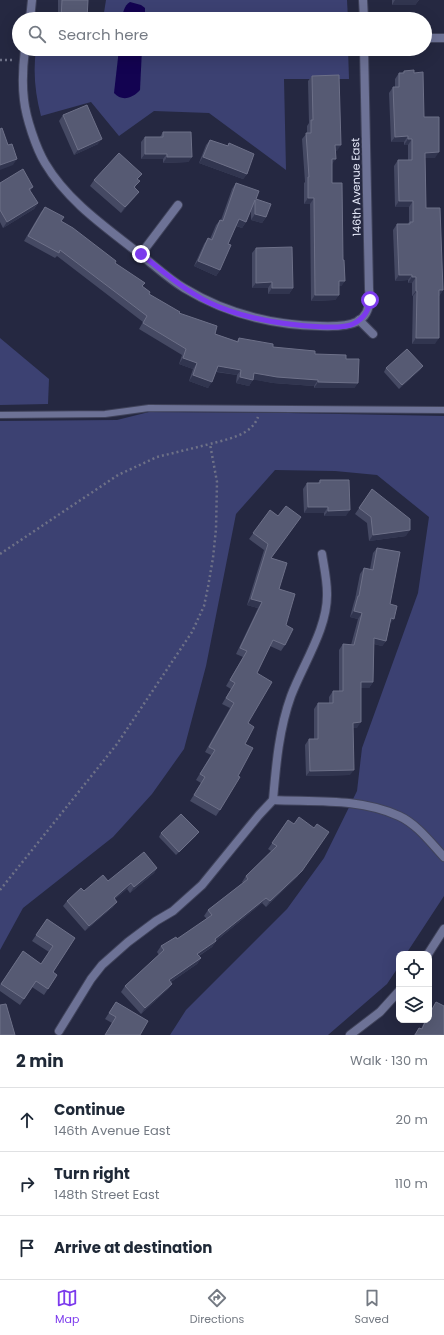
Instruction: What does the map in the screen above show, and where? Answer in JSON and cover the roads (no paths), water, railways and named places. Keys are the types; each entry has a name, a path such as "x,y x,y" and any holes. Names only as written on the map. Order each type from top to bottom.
{"street":[{"path":"31,12 32,0"},
{"path":"363,0 364,12"},
{"path":"432,38 444,38"},
{"path":"25,56 24,101 32,131 45,163 56,179 94,218 183,287 208,302 234,312 263,320 299,326 346,326 359,320 373,334"},
{"name":"146th Avenue East","path":"359,320 369,308 370,300 364,56"},
{"path":"141,254 178,205"},
{"path":"59,1031 91,979 102,965 128,942 156,921 173,911 202,885 273,800 276,765 285,714 291,696 321,626 325,609 327,594 322,554"},
{"path":"273,800 337,802 363,805 400,816 420,832 444,858"},
{"path":"430,951 444,929"},
{"path":"350,1035 380,1012 396,994"}],"lane":[{"path":"0,415 105,414 149,408 444,410"}]}
